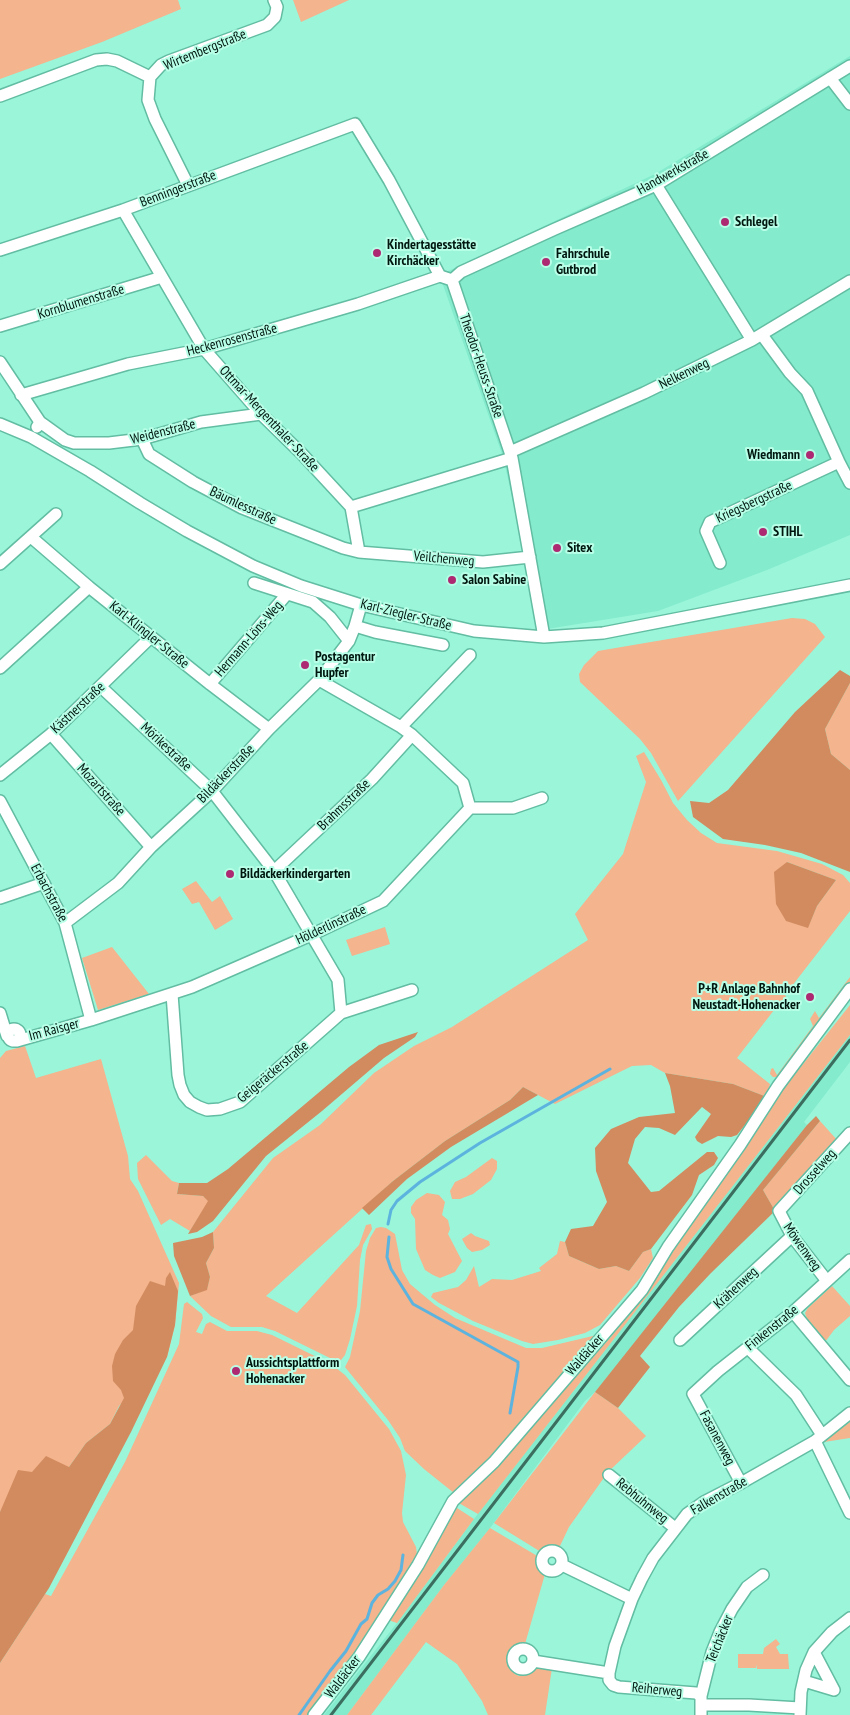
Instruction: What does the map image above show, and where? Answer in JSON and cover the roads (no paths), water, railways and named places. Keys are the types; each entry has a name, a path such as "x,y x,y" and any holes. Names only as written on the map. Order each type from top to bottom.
{"street":[{"name":"Wirtembergstraße","path":"188,185 155,119 148,100 150,78 161,65 169,61 268,25 275,17 276,4"},
{"path":"0,96 96,60 107,59 117,62 150,78"},
{"name":"Handwerkstraße","path":"452,280 461,272 656,185 850,66"},
{"path":"830,78 850,104"},
{"name":"Benningerstraße","path":"0,250 123,210 355,124 389,180 440,276"},
{"path":"656,185 757,338 807,391 850,483"},
{"name":"Ottmar-Mergenthaler-Straße","path":"123,210 204,349 261,414 302,454 351,507"},
{"path":"440,276 452,280"},
{"name":"Heckenrosenstraße","path":"21,395 128,364 204,349 358,304 440,276"},
{"name":"Kornblumenstraße","path":"0,326 162,277"},
{"name":"Theodor-Heuss-Straße","path":"452,280 511,455 544,637"},
{"name":"Nelkenweg","path":"351,507 511,455 757,338 850,281"},
{"name":"Weidenstraße","path":"0,362 40,422 65,440 74,443 109,443 142,439 201,422 261,414"},
{"path":"31,437 40,422"},
{"name":"Karl-Ziegler-Straße","path":"0,424 31,437 90,471 156,513 232,556 302,586 361,605 474,632 544,637 603,633 850,585"},
{"name":"Bäumlesstraße","path":"142,439 149,454 193,482 242,508 343,548 358,552"},
{"name":"Kriegsbergstraße","path":"720,563 706,531 710,522 839,462"},
{"path":"351,507 358,552"},
{"path":"0,564 56,514"},
{"name":"Karl-Klingler-Straße","path":"31,537 89,587 269,729"},
{"name":"Veilchenweg","path":"358,552 483,562 530,557"},
{"path":"254,583 313,602 330,617 348,641"},
{"path":"0,668 89,587"},
{"name":"Hermann-Löns-Weg","path":"210,684 287,594"},
{"name":"Bildäckerstraße","path":"66,923 118,883 151,847 212,791 269,729 320,680 348,641 361,605"},
{"name":"Karl-Ziegler-Straße","path":"355,626 375,632 443,645"},
{"name":"Kästnerstraße","path":"0,775 51,734 151,637"},
{"path":"402,727 470,655"},
{"path":"320,680 402,727 463,783 470,808 513,808 542,798"},
{"name":"Mörikestraße","path":"100,687 212,791 274,871 312,935"},
{"name":"Mozartstraße","path":"51,734 151,847"},
{"name":"Brahmsstraße","path":"274,871 372,779 412,736"},
{"name":"Erbachstraße","path":"0,801 66,923 91,1020"},
{"name":"Hölderlinstraße","path":"91,1020 172,994 312,935 383,901 470,808"},
{"path":"0,898 44,883"},
{"path":"312,935 338,980 341,1013"},
{"name":"Waldäcker","path":"314,1715 359,1657 377,1630 418,1565 453,1500 494,1462 642,1290 668,1247 740,1145 778,1086 850,989"},
{"name":"Geigeräckerstraße","path":"172,994 180,1085 184,1095 190,1102 208,1110 220,1109 240,1102 341,1013 412,990"},
{"name":"Im Raisger","path":"0,1013 12,1038 91,1020"},
{"name":"Drosselweg","path":"779,1212 850,1133"},
{"name":"Möwenweg","path":"779,1212 792,1236 827,1281"},
{"name":"Krähenweg","path":"680,1340 792,1236"},
{"name":"Finkenstraße","path":"693,1394 793,1312 850,1260"},
{"path":"793,1312 849,1375"},
{"path":"748,1348 796,1395 818,1438 850,1513"},
{"name":"Fasanenweg","path":"693,1394 741,1483"},
{"name":"Falkenstraße","path":"609,1673 614,1646 632,1598 653,1558 674,1528 687,1514 704,1502 741,1483 818,1438 850,1413"},
{"name":"Rebhuhnweg","path":"609,1475 674,1528"},
{"path":"562,1565 632,1598"},
{"name":"Teichäcker","path":"701,1705 712,1652 720,1632 732,1609 747,1587 763,1575"},
{"path":"701,1705 800,1712 806,1670 814,1652 832,1632 850,1618"},
{"path":"804,1681 834,1690 814,1652"},
{"path":"533,1661 609,1673"},
{"name":"Reiherweg","path":"609,1673 609,1680 613,1685 696,1693 701,1705"}],"waterway":[{"path":"388,1224 391,1210 397,1201 420,1182 480,1143 610,1069"},
{"path":"389,1237 387,1257 391,1269 413,1304 518,1362 510,1413"},
{"path":"299,1715 346,1651 361,1624 367,1619 372,1603 378,1595 388,1589 395,1581 401,1570 403,1555"}],"railway":[{"path":"331,1715 850,1040"}],"place":[{"name":"Schlegel","path":"725,222"},
{"name":"Kindertagesstätte Kirchäcker","path":"377,253"},
{"name":"Fahrschule Gutbrod","path":"546,262"},
{"name":"Wiedmann","path":"810,455"},
{"name":"STIHL","path":"763,532"},
{"name":"Sitex","path":"557,548"},
{"name":"Salon Sabine","path":"452,580"},
{"name":"Postagentur Hupfer","path":"305,665"},
{"name":"Bildäckerkindergarten","path":"230,874"},
{"name":"P+R Anlage Bahnhof Neustadt-Hohenacker","path":"810,997"},
{"name":"Aussichtsplattform Hohenacker","path":"236,1371"}]}
